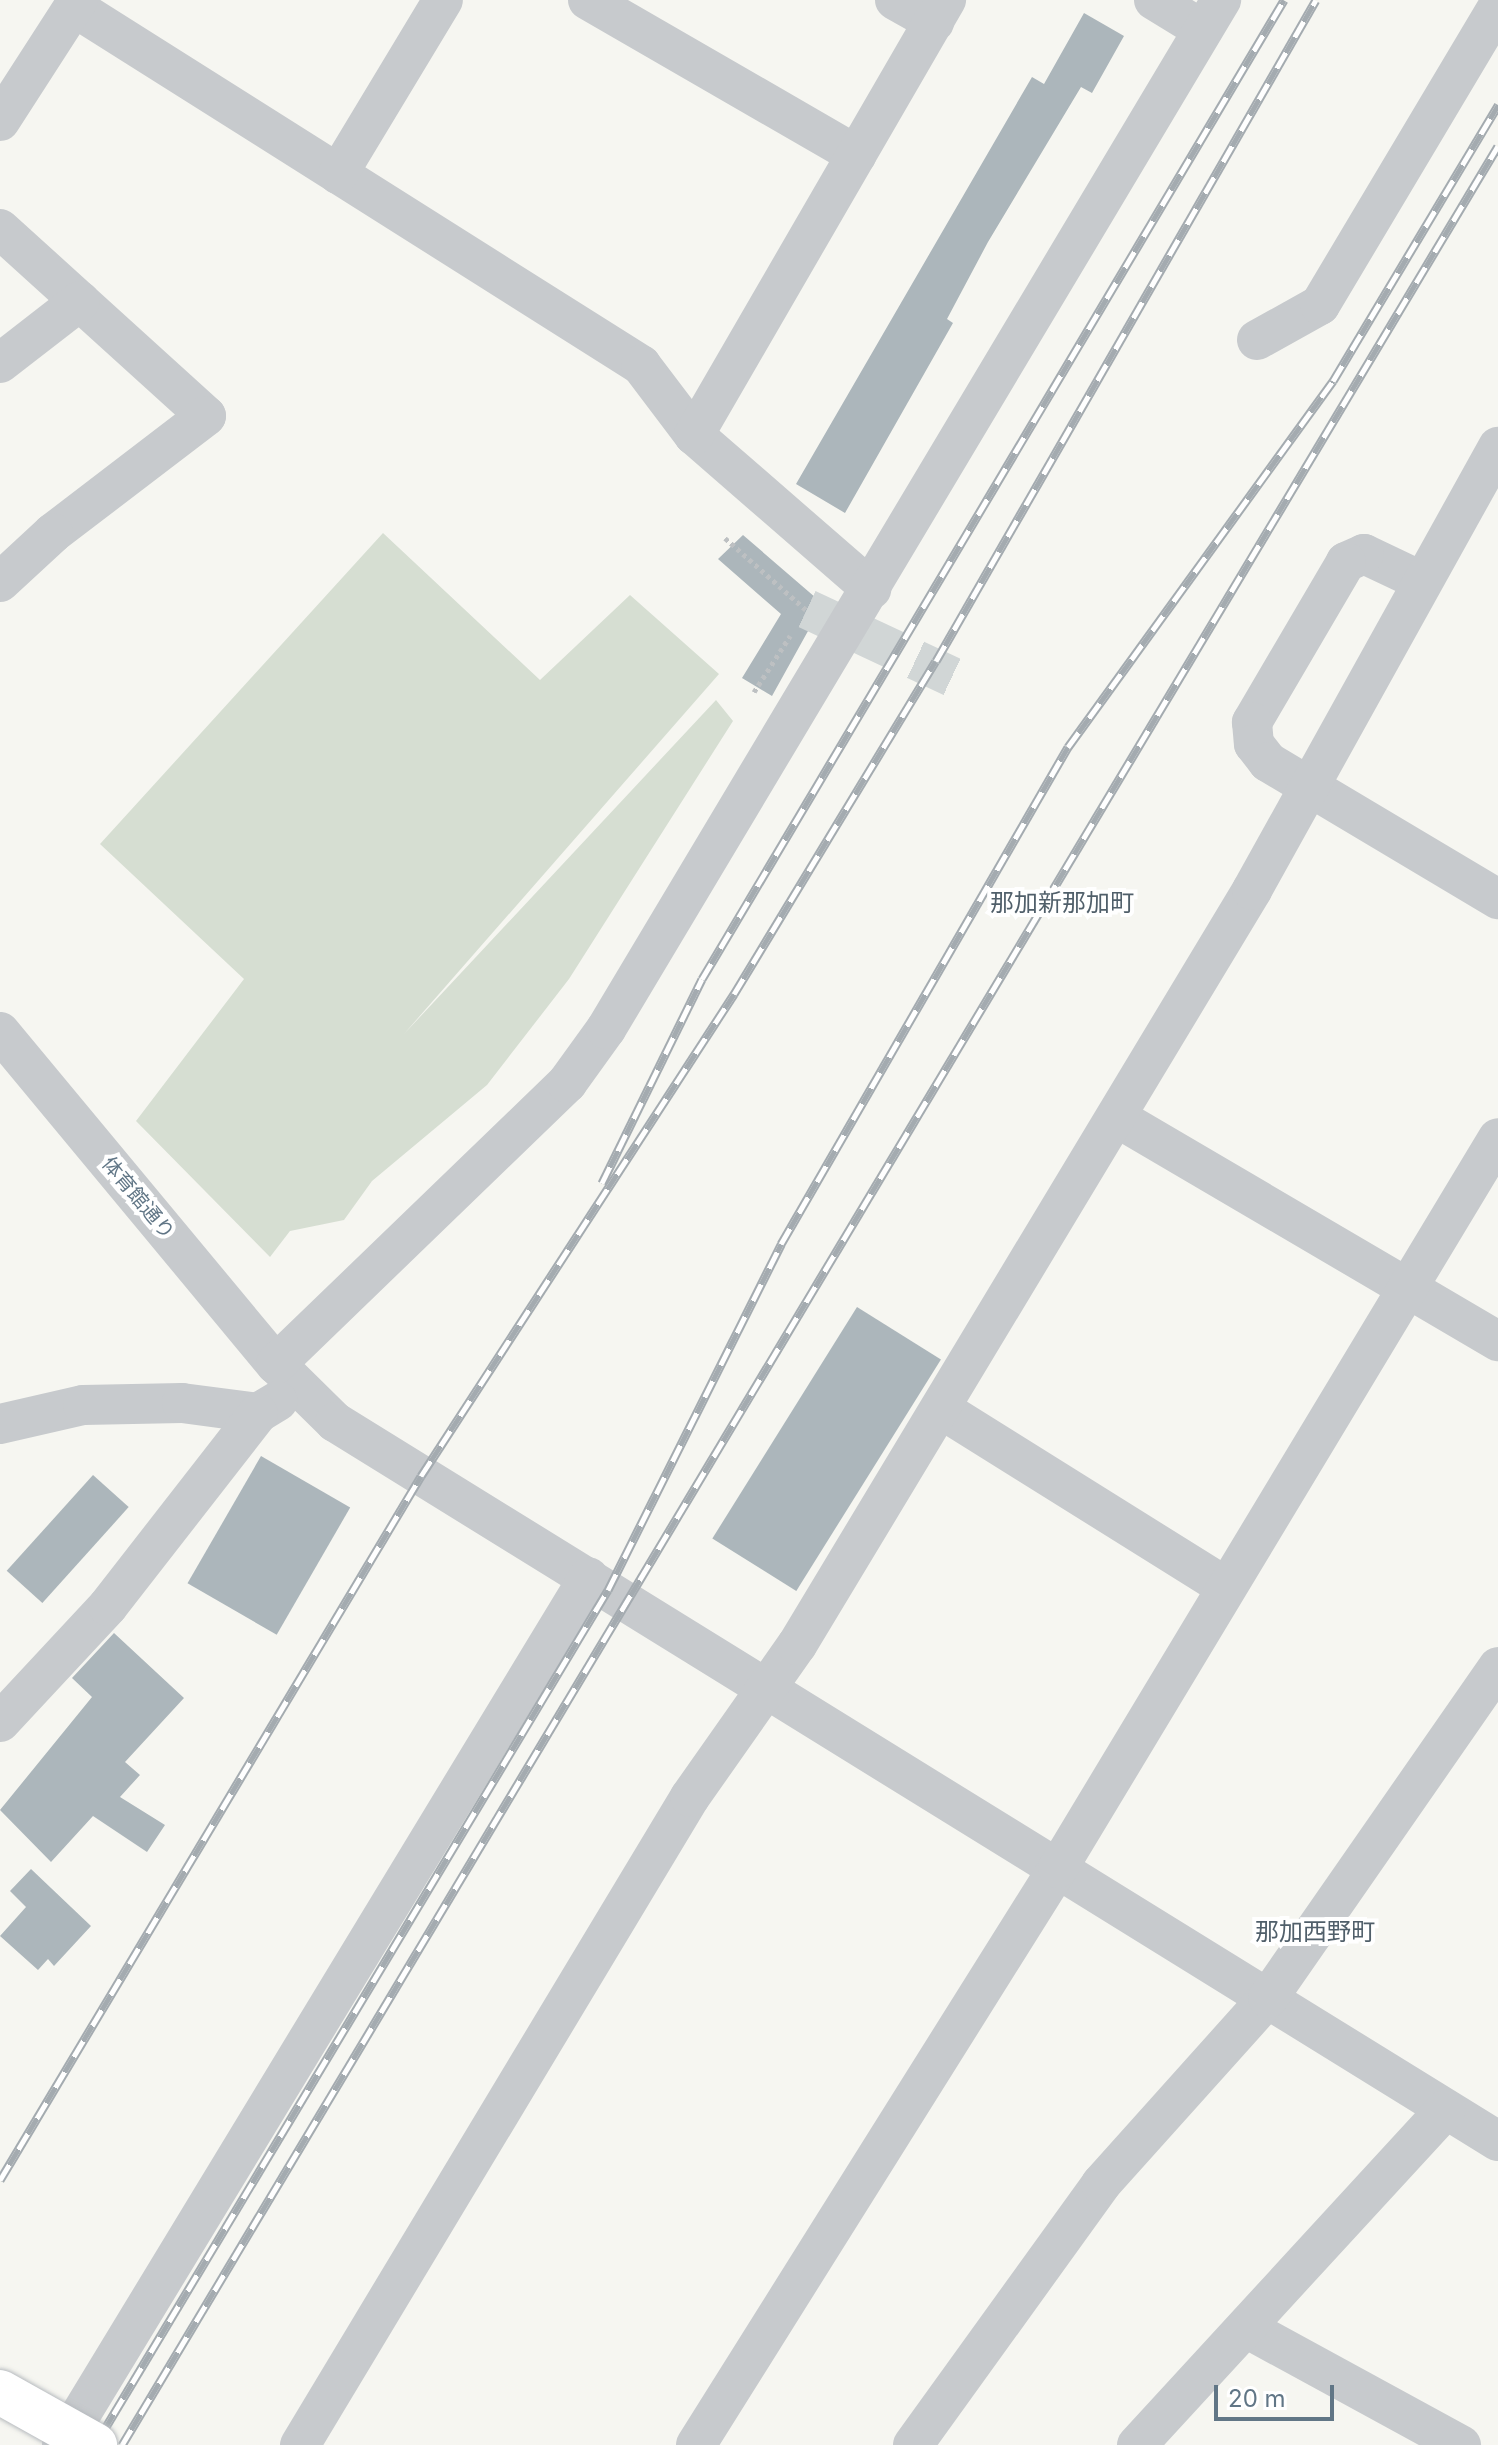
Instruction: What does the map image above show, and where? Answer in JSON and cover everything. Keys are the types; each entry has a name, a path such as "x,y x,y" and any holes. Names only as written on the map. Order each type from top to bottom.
{"main road":[{"path":"0,2392 95,2445"}],"street":[{"path":"338,174 443,0"},
{"path":"588,0 857,155"},
{"path":"694,435 940,11 895,0"},
{"path":"0,1722 108,1606 287,1377 567,1083 606,1029 1212,15 1154,0"},
{"path":"0,121 76,3 338,174 641,365 694,435 871,589"},
{"path":"1257,340 1320,305 1498,6"},
{"path":"0,229 206,416 53,533 0,582"},
{"path":"0,363 80,301"},
{"path":"300,2445 690,1797 764,1690 941,1409 1310,786 1419,580 1497,449"},
{"path":"1419,580 1364,554 1346,562 1252,722 1254,744 1268,762 1498,899"},
{"name":"体育館通り","path":"0,1032 287,1377 365,1442 589,1577 764,1690 1498,2141"},
{"path":"1116,1117 1498,1341"},
{"path":"696,2445 1058,1868 1498,1138"},
{"path":"0,1424 83,1405 182,1403 258,1413"},
{"path":"941,1409 1226,1587"},
{"path":"62,2445 589,1577"},
{"path":"913,2445 1101,2184 1268,1998 1498,1667"},
{"path":"1137,2445 1446,2109"},
{"path":"1246,2328 1409,2433 1461,2445"}],"path":[{"path":"725,538 807,609 800,620"},
{"path":"754,692 792,632"}],"shaded area":[{"path":"383,533 540,680 630,595 719,674 404,1034 716,700 733,721 569,979 487,1085 372,1181 344,1220 290,1231 270,1257 136,1121 244,979 100,844"}],"building":[{"path":"1084,13 1124,36 1092,93 1081,87 988,242 947,319 953,323 845,513 796,484 1032,77 1044,84"},
{"path":"743,535 823,604 772,696 742,678 781,614 718,559"},
{"path":"857,1307 941,1359 796,1591 712,1539"},
{"path":"261,1456 350,1508 277,1635 188,1583"},
{"path":"93,1475 129,1507 42,1603 7,1571"},
{"path":"114,1633 184,1698 125,1762 140,1775 120,1797 165,1825 147,1852 93,1816 51,1862 0,1810 92,1697 72,1678"},
{"path":"31,1869 91,1926 54,1966 48,1959 38,1970 0,1936 26,1907 10,1891"}],"tunnel":[{"path":"807,609 963,682"}],"railway":[{"path":"602,1183 702,979 1284,0"},
{"path":"0,2180 421,1476 734,994 936,661 1316,0"},
{"path":"95,2445 608,1590 781,1244 1068,747 1333,381 1498,105"},
{"path":"122,2445 1498,146"}],"district":[{"name":"那加新那加町","path":"1062,903"},
{"name":"那加西野町","path":"1315,1932"}]}
